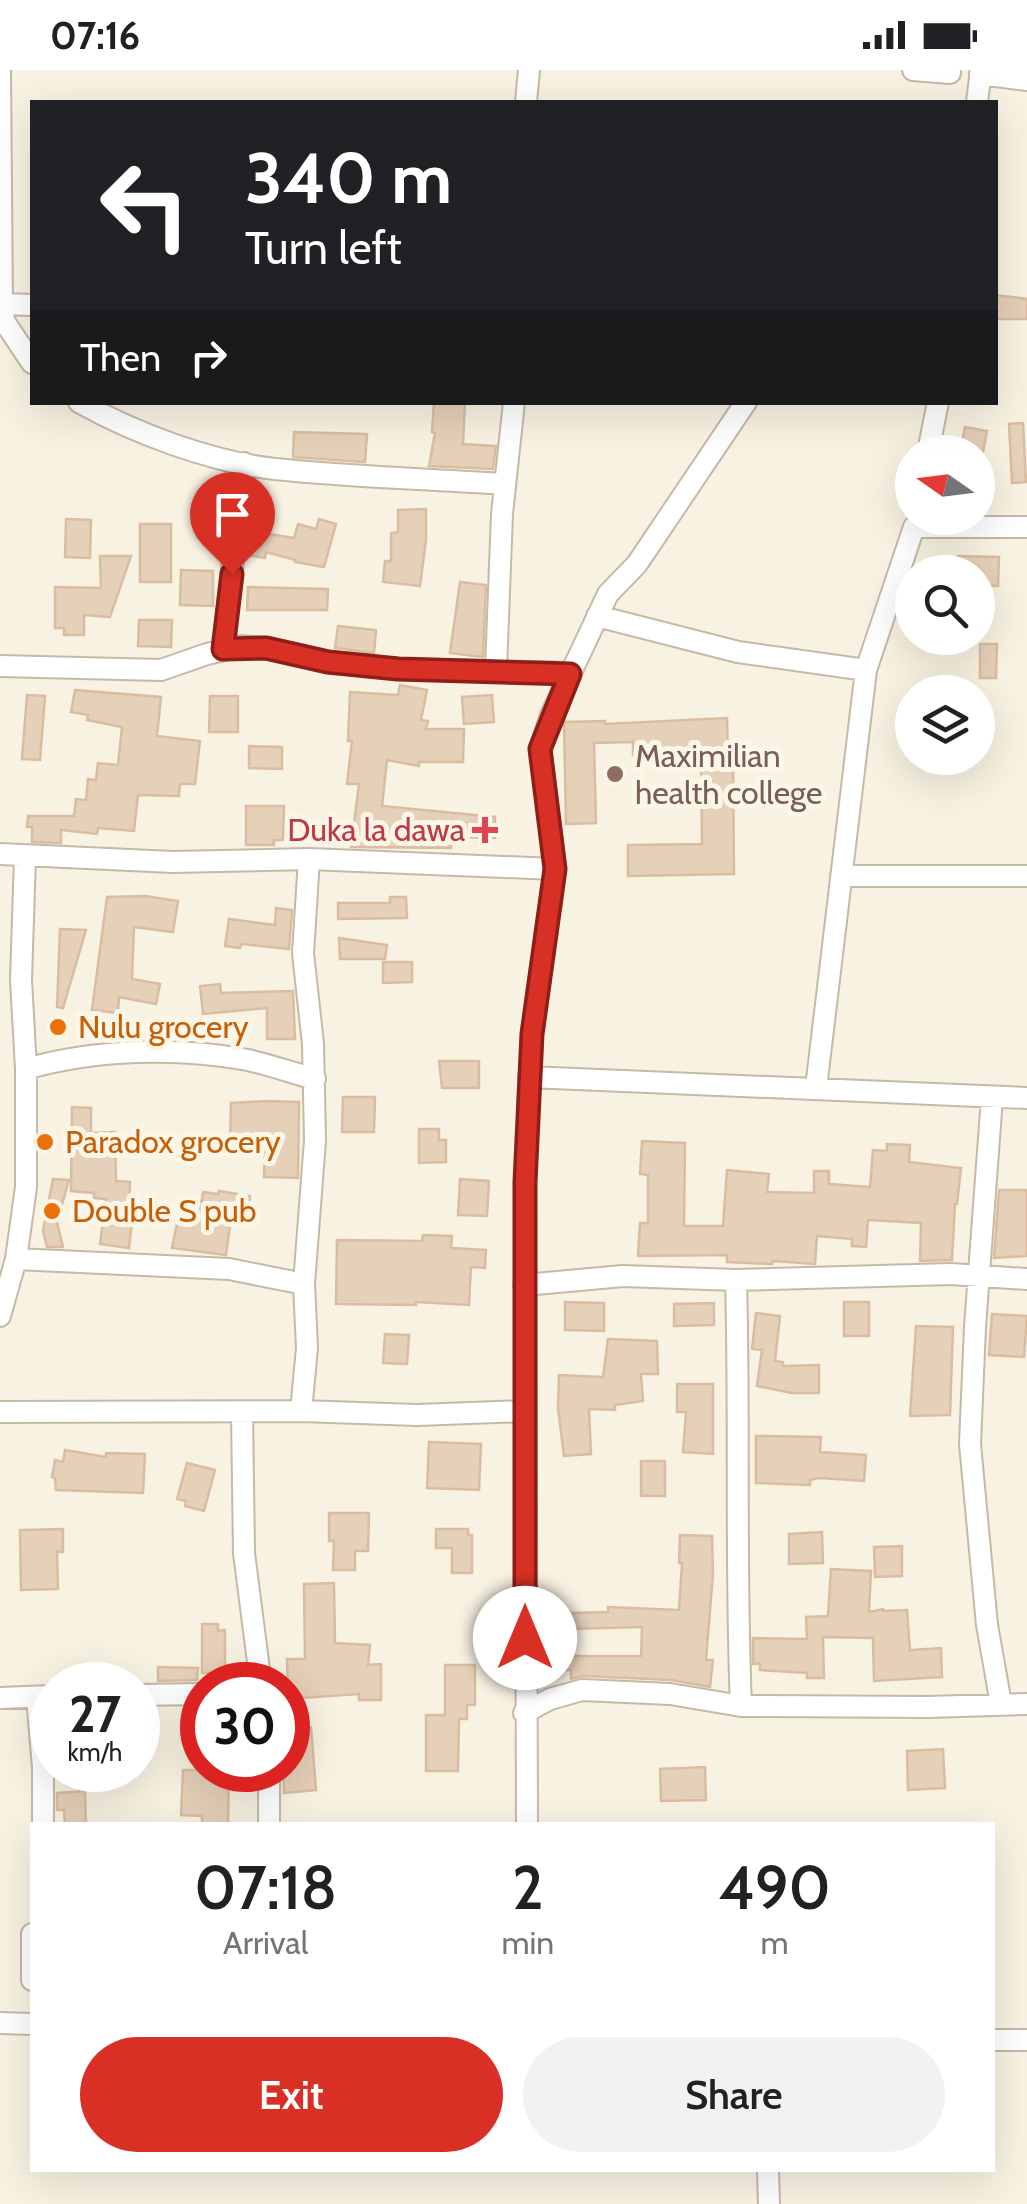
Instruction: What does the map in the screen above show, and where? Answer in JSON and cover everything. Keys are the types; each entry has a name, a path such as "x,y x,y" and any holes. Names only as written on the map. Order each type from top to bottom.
{"street":[{"path":"0,70 1,304 4,321 30,359"},
{"path":"526,100 529,70"},
{"path":"913,70 950,72"},
{"path":"976,100 980,72 1027,80"},
{"path":"1,304 30,305"},
{"path":"84,405 111,420 216,457 273,469 505,484"},
{"path":"496,669 505,484 514,405"},
{"path":"527,1822 524,1285 530,1077 536,1000 555,869 540,749 608,594 644,555 744,405"},
{"path":"931,435 937,405"},
{"path":"223,649 244,463"},
{"path":"995,526 1027,527"},
{"path":"816,1088 866,670 911,535"},
{"path":"597,616 738,652 866,670"},
{"path":"0,666 161,670 223,649 266,648 315,660 398,669 570,674"},
{"path":"0,854 173,862 309,860 555,869"},
{"path":"0,1316 16,1259 26,1186 26,1069 11,980 25,857"},
{"path":"300,1412 307,1348 304,1284 315,1140 315,1078 303,954 309,860"},
{"path":"841,876 1027,876"},
{"path":"26,1069 109,1055 202,1054 249,1060 315,1078"},
{"path":"530,1077 1027,1098"},
{"path":"992,1098 970,1467 1001,1704"},
{"path":"16,1259 229,1269 304,1284"},
{"path":"524,1285 623,1276 736,1280 1027,1278"},
{"path":"736,1280 740,1706"},
{"path":"0,1412 434,1415 525,1411"},
{"path":"242,1413 244,1553 258,1662"},
{"path":"524,1713 550,1699 582,1690 670,1694 740,1706 1027,1704"},
{"path":"0,1698 30,1697"},
{"path":"43,1822 44,1792"},
{"path":"269,1792 269,1822"},
{"path":"0,2022 30,2024"},
{"path":"995,2040 1027,2040"},
{"path":"768,2172 768,2204"}],"building":[{"path":"998,295 1027,299 1027,319 998,319"},
{"path":"434,405 465,405 463,444 496,446 493,469 429,466 435,433"},
{"path":"1023,423 1026,482 1012,483 1009,424"},
{"path":"965,427 987,431 986,435 963,435"},
{"path":"294,432 367,434 365,462 293,457"},
{"path":"426,509 420,586 383,582 385,561 391,561 391,533 398,532 398,510"},
{"path":"66,519 91,520 90,558 65,557"},
{"path":"319,519 336,524 324,567 266,552 265,558 247,555 251,531 294,538 298,524 316,529"},
{"path":"140,524 171,524 171,582 140,582"},
{"path":"100,556 131,556 110,617 84,615 84,635 64,635 64,628 55,628 55,587 101,588"},
{"path":"995,557 999,557 995,586"},
{"path":"181,570 213,571 213,606 180,605"},
{"path":"460,582 486,585 483,657 450,653"},
{"path":"248,587 328,589 327,610 247,610"},
{"path":"139,620 172,620 171,647 138,646"},
{"path":"338,626 376,630 374,653 335,648"},
{"path":"997,644 996,678 980,675 980,655 995,655"},
{"path":"400,685 427,690 421,720 428,721 426,729 464,729 463,762 419,762 419,766 387,760 382,806 495,817 495,838 452,837 451,848 351,847 359,784 347,784 352,741 348,741 350,692 398,695"},
{"path":"75,690 161,697 157,736 200,741 195,784 180,784 179,796 138,795 134,831 98,828 97,834 61,830 61,843 32,842 28,816 74,816 76,799 86,800 88,779 96,780 98,763 118,765 122,727 87,720 88,715 71,712"},
{"path":"27,695 45,696 40,760 22,759"},
{"path":"492,695 494,722 464,724 462,697"},
{"path":"210,696 238,696 238,732 209,732"},
{"path":"727,718 728,755 733,755 734,874 628,876 628,845 702,844 701,752 633,755 633,742 594,743 596,823 566,824 564,722 605,724"},
{"path":"249,746 282,747 282,769 249,768"},
{"path":"246,806 284,806 283,840 274,840 274,845 246,845"},
{"path":"145,896 178,901 173,932 134,927 132,979 160,984 156,1004 119,997 118,1013 92,1010 107,897"},
{"path":"390,897 406,897 407,918 338,919 338,903 390,903"},
{"path":"276,908 292,910 289,949 225,946 229,919 275,925"},
{"path":"60,929 86,930 63,1008 57,1007"},
{"path":"339,938 387,945 385,959 340,959"},
{"path":"383,962 412,962 412,982 383,983"},
{"path":"220,984 221,993 293,991 295,1039 267,1039 267,1008 203,1014 200,986"},
{"path":"439,1061 479,1061 479,1088 442,1088"},
{"path":"343,1097 375,1097 374,1132 342,1132"},
{"path":"299,1102 298,1178 264,1177 265,1145 230,1144 231,1103"},
{"path":"72,1107 91,1108 91,1133 115,1132 116,1181 130,1182 129,1212 133,1212 129,1248 100,1244 106,1199 94,1198 94,1193 71,1191"},
{"path":"419,1129 439,1129 439,1140 446,1140 446,1162 419,1163"},
{"path":"642,1141 685,1143 684,1226 723,1226 727,1170 769,1174 767,1192 814,1193 814,1171 829,1171 829,1184 870,1187 873,1150 887,1151 887,1144 910,1145 909,1162 961,1168 952,1260 920,1261 921,1223 868,1220 866,1247 852,1246 852,1239 817,1236 815,1264 727,1262 727,1255 638,1256 640,1223 648,1223 648,1175 640,1174"},
{"path":"53,1179 69,1180 57,1222 63,1247 47,1247 43,1231"},
{"path":"460,1179 489,1181 487,1216 458,1215"},
{"path":"999,1190 1027,1190 1027,1256 994,1258"},
{"path":"203,1192 250,1196 248,1214 232,1212 226,1255 172,1248 182,1199 202,1201"},
{"path":"423,1235 452,1236 451,1248 486,1250 485,1268 471,1267 469,1305 336,1304 337,1240 422,1241"},
{"path":"565,1302 604,1303 604,1331 565,1330"},
{"path":"844,1302 869,1302 869,1336 844,1336"},
{"path":"714,1303 714,1325 674,1326 674,1304"},
{"path":"756,1313 780,1316 775,1361 783,1362 783,1366 819,1365 819,1393 792,1393 757,1386 762,1350 752,1349"},
{"path":"992,1314 1027,1316 1024,1357 989,1355"},
{"path":"916,1326 953,1327 950,1415 910,1416"},
{"path":"385,1334 409,1335 407,1364 383,1363"},
{"path":"608,1339 657,1341 658,1374 641,1374 643,1401 615,1405 615,1410 589,1409 591,1454 564,1456 558,1408 559,1375 603,1377"},
{"path":"677,1384 713,1384 713,1454 683,1452 686,1412 677,1412"},
{"path":"756,1436 821,1437 820,1452 866,1455 864,1481 819,1478 810,1480 810,1485 756,1483"},
{"path":"429,1442 481,1444 479,1490 427,1488"},
{"path":"65,1450 106,1457 106,1453 145,1454 143,1493 56,1490 52,1477 55,1460 63,1462"},
{"path":"641,1461 665,1461 665,1496 641,1496"},
{"path":"187,1463 215,1470 204,1511 185,1506 186,1501 177,1499"},
{"path":"329,1513 369,1513 368,1551 355,1551 355,1570 333,1570 334,1541 329,1541"},
{"path":"63,1529 63,1552 57,1552 58,1589 21,1590 20,1530"},
{"path":"436,1529 468,1529 468,1535 472,1535 472,1573 452,1573 452,1548 436,1548"},
{"path":"822,1532 823,1563 789,1564 789,1534"},
{"path":"680,1535 712,1536 706,1660 713,1660 710,1687 671,1680 583,1676 571,1679 571,1670 562,1670 563,1656 641,1656 642,1627 571,1629 571,1613 608,1612 608,1607 679,1610"},
{"path":"902,1546 902,1576 875,1577 874,1547"},
{"path":"831,1569 871,1571 869,1612 907,1610 910,1650 941,1648 942,1677 874,1681 873,1638 823,1637 824,1678 760,1670 760,1664 753,1664 753,1638 807,1639 806,1617 828,1616"},
{"path":"334,1583 335,1643 370,1645 368,1665 381,1664 381,1700 359,1700 359,1694 310,1697 310,1662 287,1662 305,1659 304,1584"},
{"path":"202,1624 218,1624 218,1631 225,1630 225,1662 202,1662"},
{"path":"445,1665 475,1665 475,1705 467,1705 467,1719 459,1719 458,1771 426,1771 426,1715 445,1715"},
{"path":"160,1667 180,1668 180,1680 160,1681"},
{"path":"310,1727 316,1790 310,1791"},
{"path":"943,1749 945,1788 908,1790 907,1751"},
{"path":"705,1767 706,1800 661,1801 660,1769"},
{"path":"85,1792 86,1822 65,1822 64,1810 57,1810 57,1793"},
{"path":"182,1792 229,1792 228,1822 202,1822 202,1816 181,1815"}],"place":[{"name":"Maximilian health college","path":"615,774"},
{"name":"Duka la dawa","path":"485,830"},
{"name":"Nulu grocery","path":"58,1027"},
{"name":"Paradox grocery","path":"45,1142"},
{"name":"Double S pub","path":"52,1211"}],"route":[{"path":"232,574 223,649 266,648 302,658 398,669 570,674 540,749 555,869 532,1034 525,1182 525,1638"}]}
